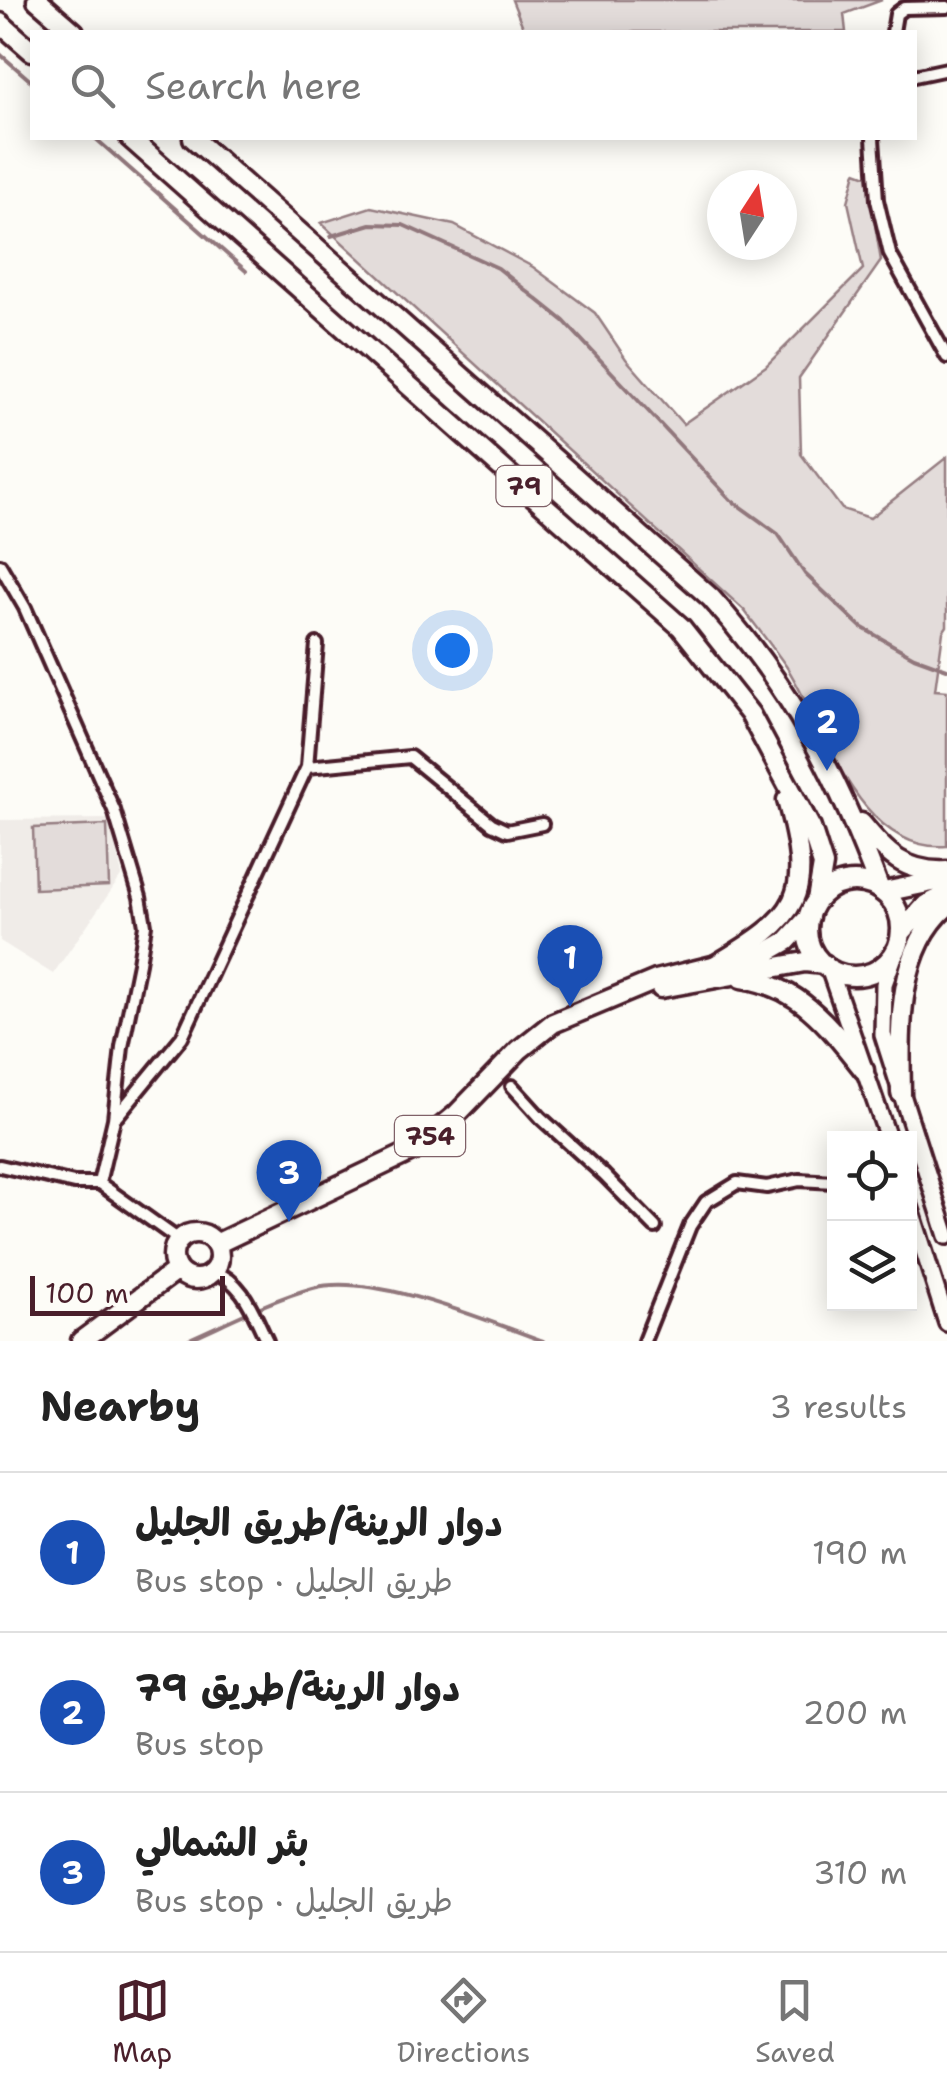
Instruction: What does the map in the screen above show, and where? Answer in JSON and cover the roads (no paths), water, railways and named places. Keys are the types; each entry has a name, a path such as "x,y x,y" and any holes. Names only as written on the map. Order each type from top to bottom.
{"main road":[{"path":"37,0 72,30"},
{"path":"0,23 30,50"},
{"name":"79","path":"132,140 681,628 750,714 821,854 823,876 813,908"},
{"name":"79","path":"194,140 711,598 766,663 810,732 850,810 882,891"},
{"path":"721,971 772,929 798,888 799,843 778,766"},
{"path":"850,810 894,858 913,869 947,871"},
{"name":"754","path":"721,971 778,947 830,888 848,882 865,883 882,891 947,878"},
{"path":"882,891 897,908 899,940 884,984 886,1048 947,1236"},
{"name":"754","path":"216,1244 412,1151 553,1023 666,977 805,962 850,975 870,973 883,966 926,905 947,895"},
{"path":"901,1093 900,1036 908,981 921,941 947,906"},
{"path":"813,908 808,940 827,966 886,1131"},
{"path":"721,971 760,980 794,994 823,1020 864,1070"},
{"path":"915,1221 947,1323"},
{"path":"197,1233 216,1244 219,1255 213,1271 192,1278 178,1270 173,1253 180,1240 197,1233"},
{"path":"81,1341 178,1270"}],"street":[{"path":"893,30 896,14 904,8 947,7"},
{"path":"917,75 947,69"},
{"path":"874,140 877,200 890,254 947,357"},
{"path":"0,565 25,608 114,810 145,925 122,1047 114,1119 99,1183"},
{"path":"114,1119 182,1037 306,768 317,644"},
{"path":"306,768 410,756 492,824 507,831 542,824"},
{"path":"512,1086 655,1227"},
{"path":"0,1166 74,1183 99,1183 180,1240"},
{"path":"644,1341 690,1226 706,1202 738,1182 767,1187 799,1180 827,1182"},
{"path":"213,1271 240,1287 267,1341"}],"waterway":[{"path":"0,54 30,80"},
{"path":"97,140 246,271"},
{"path":"331,236 371,224 403,225 498,268 564,321 731,500 778,534 805,574 861,627 914,657 947,669"},
{"path":"185,1341 281,1299 337,1285 396,1292 543,1341"}],"place":[{"name":"دوار الرينة/طريق 79","path":"827,771"},
{"name":"دوار الرينة/طريق الجليل","path":"570,1007"},
{"name":"بئر الشمالي","path":"289,1222"}]}
